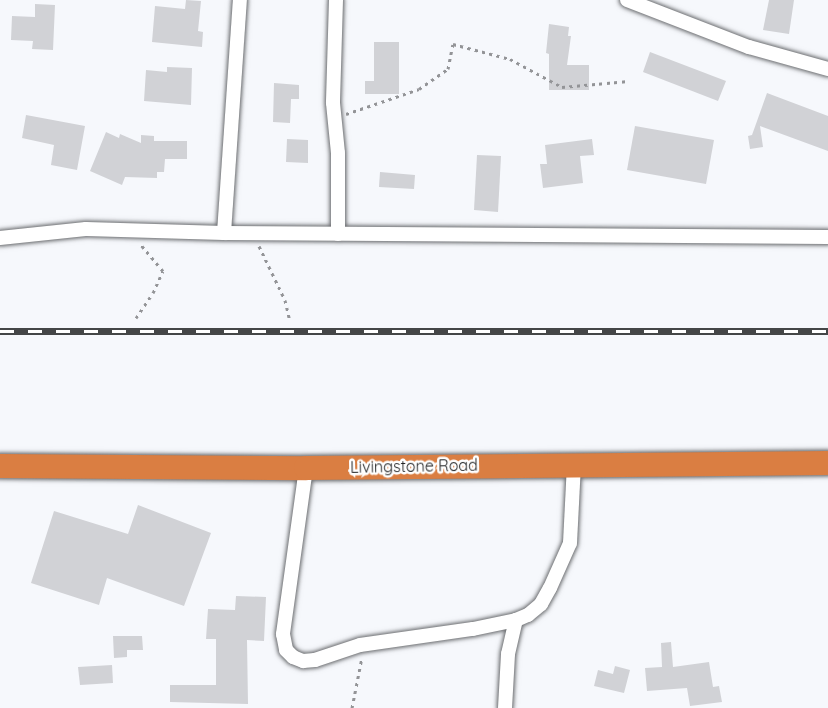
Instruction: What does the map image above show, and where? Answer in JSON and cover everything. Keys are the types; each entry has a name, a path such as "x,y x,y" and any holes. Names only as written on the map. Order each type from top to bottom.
{"highway":[{"name":"Livingstone Road","path":"0,466 306,468 828,463"}],"street":[{"path":"224,233 240,0"},
{"path":"336,0 334,118 338,153 338,234"},
{"path":"627,0 749,46 828,69"},
{"path":"0,238 86,229 253,234 828,237"},
{"path":"306,468 283,634 286,650 293,657 303,661 315,660 360,645 516,621 528,615 541,604 570,543 574,464"},
{"path":"505,708 508,654 516,621"}],"path":[{"path":"334,118 419,89 448,69 453,44 510,59 562,87 629,81"},
{"path":"253,234 285,300 290,321"},
{"path":"136,318 153,293 163,271 139,242 149,240"},
{"path":"352,708 358,671 363,663 360,645"}],"building":[{"path":"186,0 201,1 198,31 203,32 202,47 152,42 155,6 185,9"},
{"path":"769,0 794,0 789,34 763,30"},
{"path":"35,4 55,5 53,50 32,49 33,41 11,40 12,16 35,17"},
{"path":"549,24 569,27 568,36 571,36 567,65 589,65 589,90 549,90 549,54 546,53"},
{"path":"374,42 399,42 399,94 365,94 365,81 374,81"},
{"path":"650,52 726,81 718,101 643,72"},
{"path":"167,67 192,68 191,105 144,101 146,70 167,72"},
{"path":"274,83 299,85 299,99 291,99 290,123 273,122"},
{"path":"767,93 828,116 828,151 760,126 763,147 750,149 748,136 752,135"},
{"path":"26,115 85,126 77,170 51,165 54,145 22,138"},
{"path":"635,126 714,140 706,184 627,170"},
{"path":"106,132 119,138 120,134 141,143 141,135 154,136 154,141 187,141 187,159 165,159 164,172 157,172 157,178 125,177 122,185 90,171"},
{"path":"287,139 308,140 308,163 286,162"},
{"path":"592,139 594,155 580,156 583,183 543,188 540,164 547,164 545,145"},
{"path":"477,155 501,156 498,212 474,210"},
{"path":"380,172 415,175 414,189 379,187"},
{"path":"138,505 211,533 184,606 107,578 99,605 31,583 54,511 128,534"},
{"path":"236,596 266,597 264,641 247,640 248,704 170,702 170,685 216,685 216,639 206,639 208,609 235,610"},
{"path":"113,636 142,636 143,650 127,650 127,657 114,658"},
{"path":"671,642 673,667 709,662 713,687 719,686 722,702 690,706 687,688 647,691 645,668 662,667 661,643"},
{"path":"112,665 113,683 80,685 78,667"},
{"path":"615,666 630,670 624,693 594,686 598,670 613,674"}],"railway":[{"path":"0,331 828,331"}]}
